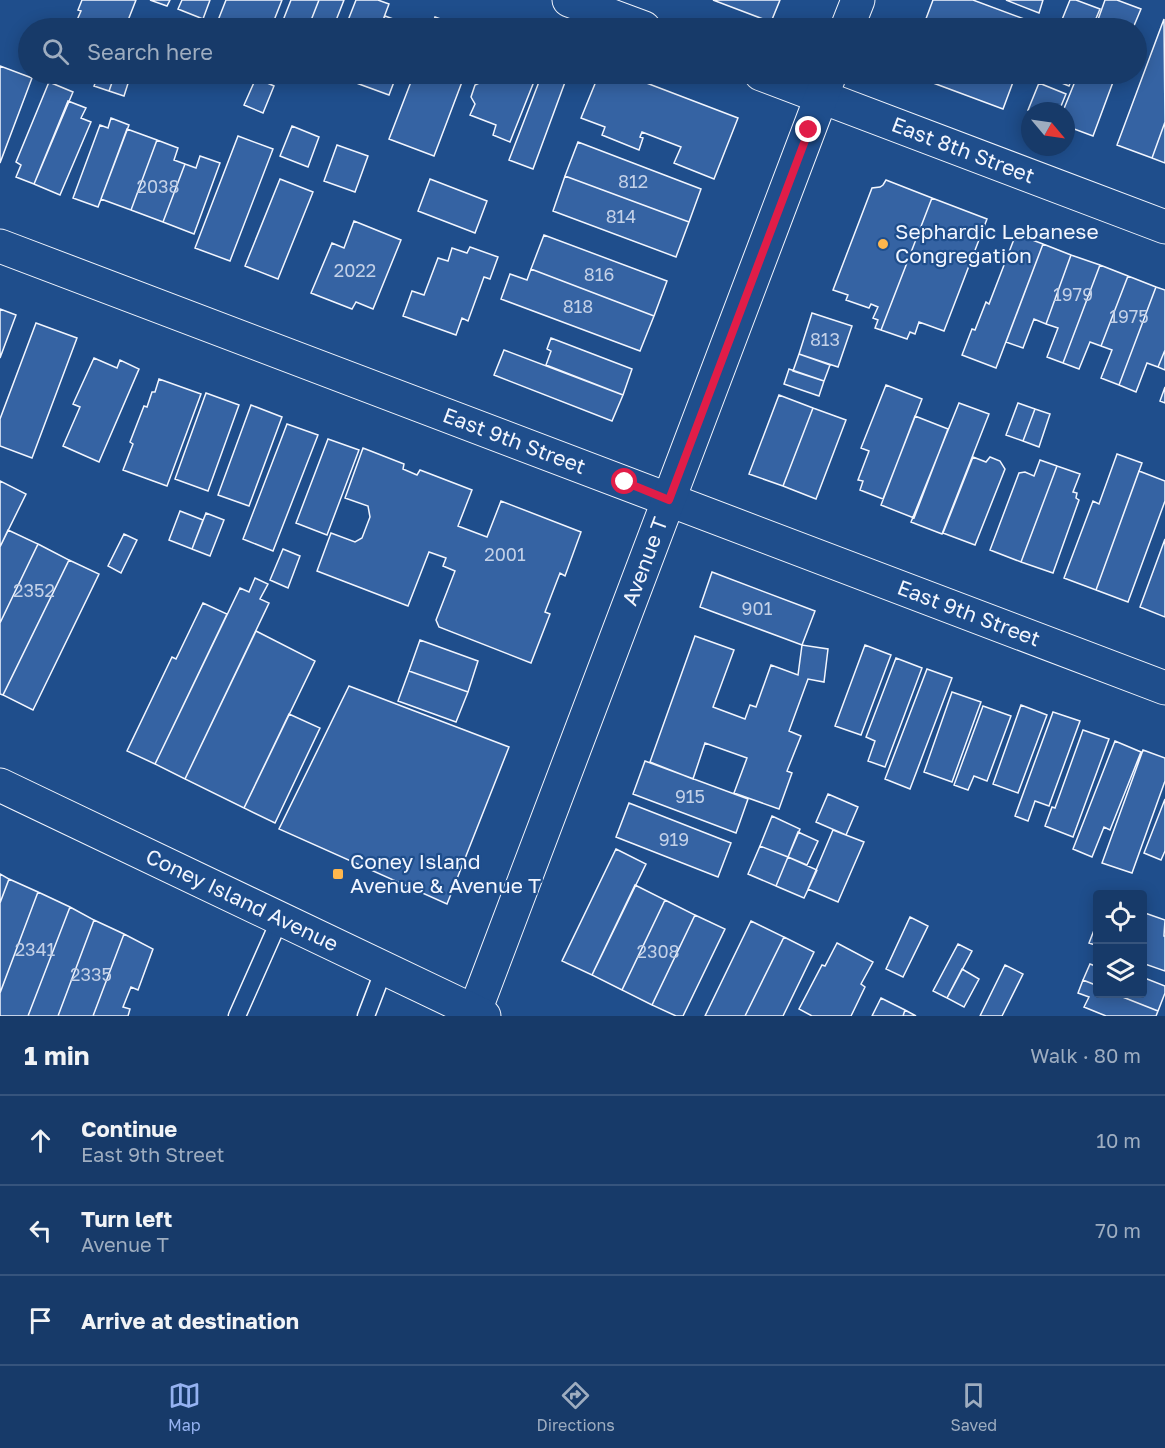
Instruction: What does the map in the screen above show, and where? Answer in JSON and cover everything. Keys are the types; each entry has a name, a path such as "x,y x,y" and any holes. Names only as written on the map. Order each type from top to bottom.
{"street":[{"path":"569,0 617,18"},
{"path":"851,18 858,0"},
{"name":"East 8th Street","path":"826,85 1165,227"},
{"name":"Avenue T","path":"477,1014 826,85"},
{"name":"East 9th Street","path":"0,246 1165,687"},
{"name":"Coney Island Avenue","path":"0,785 477,1014"}],"lane":[{"path":"237,1016 280,919"},
{"path":"366,1016 384,969"}],"building":[{"path":"82,0 136,0 129,18 78,18 81,11 78,10"},
{"path":"150,0 170,0 167,6"},
{"path":"182,0 210,0 203,18 178,9"},
{"path":"226,0 282,0 275,18 219,18"},
{"path":"291,0 319,0 312,18 284,18"},
{"path":"319,0 344,0 337,18 312,18"},
{"path":"356,0 378,0 389,4 384,18 349,18"},
{"path":"713,0 780,0 773,18 760,18"},
{"path":"933,0 973,0 1022,18 926,18"},
{"path":"1006,0 1043,0 1039,13"},
{"path":"1070,0 1100,9 1096,18 1063,18"},
{"path":"1105,0 1117,0 1141,9 1137,18 1099,18"},
{"path":"1164,19 1165,122 1152,158 1117,145 1140,84 1147,84 1147,65"},
{"path":"0,66 18,73 18,84 30,84 0,163"},
{"path":"48,84 73,92 34,184 16,177 21,165 16,162"},
{"path":"95,84 111,84 109,91 94,86"},
{"path":"111,84 128,84 124,96 109,91"},
{"path":"253,84 274,86 263,113 244,105"},
{"path":"359,84 393,84 389,95"},
{"path":"410,84 461,84 434,156 389,139"},
{"path":"533,84 510,142 493,135 496,125 470,115 475,104 471,97 475,85"},
{"path":"538,84 564,84 533,169 509,160"},
{"path":"595,84 649,84 738,118 714,179 674,163 681,147 642,132 640,137 643,138 639,150 602,135 605,127 581,118"},
{"path":"936,84 1012,84 1003,109"},
{"path":"1039,84 1066,94 1063,102 1031,102"},
{"path":"1074,84 1112,84 1093,136 1075,129 1075,102 1067,102"},
{"path":"68,101 86,108 81,118 91,122 60,195 34,184"},
{"path":"111,118 129,125 98,207 73,198 100,125 108,128"},
{"path":"1165,122 1165,163 1152,158"},
{"path":"292,126 319,137 308,167 280,156"},
{"path":"127,129 157,140 131,210 101,199"},
{"path":"238,136 273,149 230,261 195,248"},
{"path":"157,140 178,148 174,160 185,164 163,222 131,210"},
{"path":"578,142 701,189 689,222 565,176"},
{"path":"337,145 368,156 355,192 324,181"},
{"path":"200,156 220,163 194,234 163,222 185,164 196,168"},
{"path":"565,176 689,222 676,257 553,211"},
{"path":"280,179 313,192 278,279 245,266"},
{"path":"430,179 487,201 475,233 418,211"},
{"name":"Sephardic Lebanese Congregation","path":"886,180 932,198 881,330 875,328 878,320 873,318 878,307 871,304 869,308 846,300 848,295 833,290 872,188 880,187"},
{"path":"932,198 987,219 944,331 919,322 915,334 910,332 907,339 881,330"},
{"path":"354,221 401,240 373,309 356,302 352,309 311,293 332,243 344,248"},
{"path":"1016,234 1043,244 996,368 962,355 986,302 989,304"},
{"path":"544,235 667,281 654,316 531,269"},
{"path":"1043,244 1071,255 1046,324 1034,319 1023,348 1006,342"},
{"path":"470,247 498,257 490,279 484,277 468,321 462,318 456,335 403,316 412,291 424,295 438,258 448,261 452,248 467,253"},
{"path":"1071,255 1100,265 1063,363 1047,357 1058,328 1046,324"},
{"path":"1100,265 1128,276 1101,346 1090,342 1079,369 1063,363"},
{"path":"531,269 654,316 640,351 501,299 510,274 527,280"},
{"path":"1128,276 1156,287 1119,385 1101,378 1112,350 1101,346"},
{"path":"1156,287 1165,290 1165,350 1158,367 1147,363 1136,392 1119,385"},
{"path":"0,309 16,315 0,358"},
{"path":"812,313 852,326 838,367 799,354"},
{"path":"36,323 77,338 32,458 0,446 0,419"},
{"path":"551,338 632,369 623,395 546,365 551,351 547,349"},
{"path":"504,350 623,395 612,421 494,375"},
{"path":"1165,350 1165,370 1158,367"},
{"path":"799,354 830,365 824,381 793,371"},
{"path":"94,358 117,368 120,360 139,369 99,462 63,446 80,407 73,404"},
{"path":"789,369 824,381 819,396 784,384"},
{"path":"159,379 201,394 167,486 123,470 133,444 130,442 144,406 147,407"},
{"path":"886,385 922,399 883,499 860,490 863,481 858,480 869,451 861,448"},
{"path":"1165,387 1165,403 1160,401"},
{"path":"206,393 239,405 208,491 175,479"},
{"path":"779,395 813,408 783,486 749,474"},
{"path":"959,403 989,414 942,534 911,522"},
{"path":"1018,403 1035,409 1023,441 1006,435"},
{"path":"251,405 282,417 249,506 218,495"},
{"path":"813,408 846,420 816,499 783,486"},
{"path":"1035,409 1050,414 1039,447 1023,441"},
{"path":"915,416 948,429 914,518 881,505"},
{"path":"287,424 318,435 273,551 243,539"},
{"path":"328,439 359,450 327,535 296,523"},
{"path":"363,448 404,464 403,469 417,475 420,470 472,490 458,526 487,537 501,501 581,532 565,576 560,573 545,612 550,614 531,663 439,627 436,620 455,571 443,566 446,558 429,552 408,606 317,571 331,533 355,542 362,538 370,517 368,506 345,498"},
{"path":"1117,454 1142,463 1096,590 1064,578 1093,501 1099,504"},
{"path":"973,457 986,462 990,457 1000,461 1005,469 975,545 943,533"},
{"path":"1040,460 1057,466 1021,562 990,550 1019,473 1025,472 1034,476"},
{"path":"1057,466 1080,474 1073,492 1077,493 1076,498 1079,500 1053,573 1021,562"},
{"path":"1139,471 1165,481 1165,501 1128,602 1096,590"},
{"path":"0,481 26,494 0,547"},
{"path":"180,511 203,520 192,549 169,540"},
{"path":"206,513 224,520 210,556 192,549"},
{"path":"8,530 38,544 0,623 0,547"},
{"path":"124,534 137,540 121,573 108,566"},
{"path":"1165,539 1165,617 1140,607"},
{"path":"38,544 69,560 3,695 0,694 0,623"},
{"path":"283,549 300,556 288,588 270,580"},
{"path":"69,560 99,574 33,710 3,695"},
{"path":"712,572 815,611 802,645 700,607"},
{"path":"255,578 268,584 260,599 269,603 185,779 155,764 240,588 249,592"},
{"path":"203,603 227,614 155,764 127,751 172,657 176,659"},
{"path":"256,631 315,661 244,808 185,779"},
{"path":"695,636 734,650 713,707 745,719 750,705 756,707 771,665 798,675 802,645 828,649 824,682 808,679 789,731 801,736 787,771 792,773 779,809 734,793 747,758 705,743 693,779 650,762"},
{"path":"420,640 478,661 468,692 409,671"},
{"path":"865,645 891,655 861,735 835,726"},
{"path":"896,658 922,668 885,767 868,761 875,741 866,737"},
{"path":"927,669 952,678 910,789 885,779"},
{"path":"409,671 468,692 456,722 398,701"},
{"path":"349,686 509,747 447,904 279,829"},
{"path":"952,692 981,702 952,782 924,772"},
{"path":"1021,705 1047,715 1018,793 993,784"},
{"path":"983,706 1011,716 987,781 974,776 968,790 954,785"},
{"path":"1053,712 1080,721 1049,806 1035,801 1028,821 1015,816"},
{"path":"289,714 320,728 275,823 244,808"},
{"path":"1083,730 1109,739 1073,837 1045,826 1052,807 1055,808"},
{"path":"1115,741 1141,752 1110,830 1104,827 1092,857 1073,849"},
{"path":"1143,750 1165,758 1165,781 1132,873 1102,863"},
{"path":"645,761 748,799 736,833 633,794"},
{"path":"828,794 858,807 846,835 816,822"},
{"path":"1165,799 1165,851 1161,860 1144,853"},
{"path":"629,803 731,843 718,877 616,837"},
{"path":"772,816 800,829 788,857 760,846"},
{"path":"833,830 864,842 838,902 808,889"},
{"path":"798,832 818,841 807,865 788,857"},
{"path":"760,846 788,857 776,886 748,874"},
{"path":"616,849 646,864 592,975 562,961"},
{"path":"788,857 817,870 804,898 776,886"},
{"path":"0,874 9,879 0,903"},
{"path":"9,879 38,892 0,993 0,903"},
{"path":"635,885 665,900 622,990 592,975"},
{"path":"38,892 70,907 28,1016 0,1016 0,993"},
{"path":"665,900 695,915 652,1005 622,990"},
{"path":"70,907 94,920 58,1016 28,1016"},
{"path":"1147,914 1165,920 1165,971 1147,965"},
{"path":"695,915 725,929 683,1016 676,1016 652,1005"},
{"path":"910,917 928,926 903,977 886,969"},
{"path":"94,920 124,934 93,1016 58,1016"},
{"path":"751,921 784,937 745,1016 705,1016"},
{"path":"1093,933 1093,944 1089,943"},
{"path":"124,934 153,949 138,990 131,987 123,1007 130,1009 128,1016 93,1016"},
{"path":"784,937 814,952 783,1016 745,1016"},
{"path":"837,943 873,962 861,984 865,987 851,1016 812,1016 799,1009 822,965 825,966"},
{"path":"958,944 972,951 947,998 933,991"},
{"path":"1090,964 1093,965 1093,984 1083,980"},
{"path":"1005,965 1023,974 1002,1016 980,1016"},
{"path":"962,969 979,979 964,1007 947,998"},
{"path":"1147,979 1165,986 1165,993 1158,1011 1125,998 1147,998"},
{"path":"1083,980 1093,984 1093,998 1125,998 1158,1011 1156,1016 1106,1016 1084,1007 1089,997 1078,993"},
{"path":"881,998 905,1010 903,1016 872,1016"},
{"path":"905,1010 916,1016 903,1016"}],"place":[{"name":"Sephardic Lebanese Congregation","path":"883,244"},
{"name":"Coney Island Avenue & Avenue T","path":"338,874"}],"route":[{"path":"625,482 669,500 809,130"}]}
